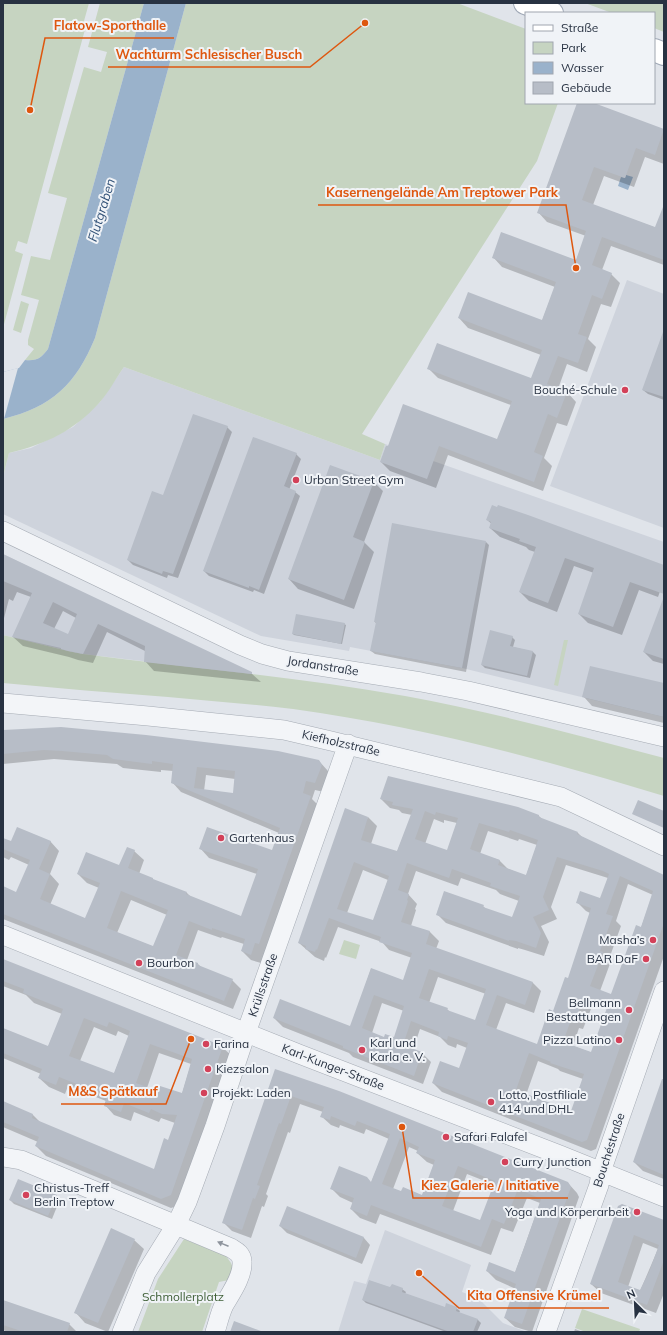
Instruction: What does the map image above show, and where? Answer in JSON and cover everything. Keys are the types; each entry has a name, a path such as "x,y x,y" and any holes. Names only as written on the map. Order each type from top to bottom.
{"main road":[{"path":"525,3 549,12"}],"street":[{"name":"Jordanstraße","path":"3,531 233,642 262,654 288,661 355,670 468,691 664,737"},
{"name":"Kiefholzstraße","path":"3,703 284,730 348,744 561,797 664,846"},
{"name":"Krüllsstraße","path":"176,1225 187,1202 348,744"},
{"name":"Karl-Kunger-Straße","path":"3,935 246,1033 664,1197"},
{"name":"Bouchéstraße","path":"546,1332 597,1190 601,1172 664,991"},
{"path":"3,1157 21,1160 231,1248 241,1255 243,1262 241,1272 232,1294 224,1306 215,1332"},
{"path":"122,1332 146,1273 176,1225"}],"shaded area":[{"name":"Bouché-Schule","path":"627,280 664,294 664,528 550,486"},
{"path":"124,367 380,460 385,444 664,542 664,717 462,668 350,647 349,651 261,636 3,514 3,477 9,453 31,448 73,427 100,402"},
{"path":"3,554 243,673 83,654 3,635"},
{"path":"385,1230 471,1265 462,1292 478,1298 503,1323 527,1332 338,1332 354,1281 366,1284"}],"green space":[{"path":"3,3 89,3 84,21 87,22 27,244 18,241 15,251 23,254 3,328"},
{"path":"100,3 144,3 48,349 39,358 25,360 34,349 28,345 28,340 39,300 21,295 31,256 50,260 67,198 48,193 84,67 101,72 107,52 88,47"},
{"path":"186,3 457,3 525,29 525,104 558,104 537,161 362,434 385,444 380,460 124,367 103,398 90,412 70,429 47,441 9,453 3,477 3,419 35,408 49,400 60,391 80,368 95,338"},
{"path":"585,3 664,3 664,32 655,28 655,12 609,12"},
{"path":"21,301 29,304 21,333 13,330"},
{"path":"3,635 83,654 365,689 470,709 535,724 664,758 664,796 573,769 480,745 433,734 340,716 293,709 3,683"},
{"path":"564,640 568,640 558,686 554,685"},
{"path":"344,940 360,945 356,959 339,954"},
{"name":"Schmollerplatz","path":"184,1239 226,1256 233,1268 229,1280 219,1282 202,1332 138,1332 158,1279"},
{"path":"582,1309 640,1329 639,1332 586,1332 575,1328"}],"water":[{"name":"Flutgraben","path":"144,3 186,3 95,338 80,368 60,391 49,400 35,408 3,419 3,372 19,368 25,360 39,358 48,349"},
{"path":"626,175 633,177 628,190 618,186 621,177 625,178"}],"pier":[{"path":"18,368 4,419 3,419 3,372"}],"building":[{"path":"577,104 597,104 664,129 655,155 636,148 625,178 594,167 582,200 655,227 664,207 664,260 602,237 592,265 612,273 602,299 592,295 578,334 587,337 578,363 558,356 547,384 567,392 557,418 548,414 534,452 543,456 534,482 439,446 427,479 380,462 386,446 388,446 403,404 497,439 512,401 427,369 437,343 531,378 542,350 458,318 468,292 542,320 556,282 492,258 501,232 576,260 586,231 537,213"},
{"path":"664,332 664,397 642,390"},
{"path":"193,414 228,426 173,574 163,571 162,574 127,560 152,491 163,495"},
{"path":"253,437 297,453 284,486 296,491 259,590 249,586 249,588 203,571"},
{"path":"330,465 374,481 353,537 365,542 344,600 288,579"},
{"path":"492,505 497,507 498,505 528,515 664,565 664,594 630,582 613,627 578,614 594,568 565,558 548,603 519,592 536,547 519,541 520,539 489,528 491,522 486,520"},
{"path":"392,523 486,541 462,668 370,651"},
{"path":"3,554 252,672 252,674 144,662 145,646 98,624 83,654 12,637 32,593 3,581","holes":["53,602 77,614 68,634 43,623"]},
{"path":"664,599 664,659 643,652"},
{"path":"296,614 345,623 341,644 292,634"},
{"path":"490,630 513,636 510,646 533,651 527,676 481,665"},
{"path":"590,666 664,683 664,717 582,697"},
{"path":"61,727 146,735 278,751 319,760 322,765 315,783 306,781 303,793 311,796 259,944 255,943 251,955 241,951 245,939 212,928 212,930 189,921 176,955 233,979 224,1001 3,914 3,886 16,892 30,860 3,849 3,838 11,841 17,827 51,841 39,869 50,874 40,899 85,918 100,883 77,874 86,852 119,865 127,847 135,850 128,868 187,892 186,894 241,916 258,869 199,849 207,827 272,850 280,828 171,783 173,764 152,761 152,764 113,759 107,755 62,751 44,750 3,754 3,730","holes":["197,767 235,771 233,793 194,788","121,891 168,910 153,946 107,928"]},
{"path":"388,776 518,807 578,832 577,834 664,875 664,923 587,1140 582,1142 432,1083 440,1061 459,1068 468,1043 448,1036 447,1040 438,1036 439,1032 411,1021 403,1045 422,1052 414,1076 273,1018 280,999 350,1026 371,968 403,980 412,953 379,942 381,937 329,918 315,952 305,949 306,946 298,943 345,808 368,817 361,840 397,851 413,809 392,805 393,802 380,799","holes":["425,811 435,815 436,812 458,818 447,850 415,839","479,823 509,832 510,830 538,840 526,875 498,865 500,860 470,849","557,857 609,874 600,898 580,891 576,903 591,908 568,978 565,977 553,1011 549,1009 537,1044 486,1025 497,995 525,1005 533,982 426,944 430,931 401,922 409,894 398,890 407,863 449,878 452,869 491,883 490,886 520,896 512,917 483,907 484,905 444,891 436,915 509,941 516,941 536,948 541,933 533,917 549,910 543,897","354,862 389,876 373,920 337,909","620,876 653,891 641,927 636,925 611,994 590,986 603,952 600,951 613,916 606,914","429,969 486,989 475,1020 447,1010 448,1008 419,998","374,995 404,1006 394,1037 385,1034 384,1037 362,1028","584,996 608,1005 591,1052 563,1042 571,1020 574,1021 576,1019","529,1053 551,1062 550,1063 584,1074 571,1111 516,1090"]},
{"path":"638,800 664,811 664,828 632,814"},
{"path":"3,959 223,1046 171,1195 161,1199 35,1146 39,1137 3,1122 3,1101 33,1114 32,1118 154,1169 164,1138 168,1140 177,1115 162,1114 151,1109 149,1113 124,1103 121,1112 104,1106 107,1096 59,1077 56,1085 38,1078 42,1069 3,1053 3,1028 48,1046 63,1009 23,993 24,989 3,981","holes":["84,1018 107,1027 109,1022 130,1031 114,1073 69,1056","150,1044 192,1059 182,1093 160,1086 158,1091 136,1083"]},
{"path":"275,1069 339,1091 568,1182 571,1187 522,1324 504,1318 516,1284 486,1271 489,1262 515,1272 541,1199 518,1189 504,1224 492,1219 481,1247 371,1205 367,1216 350,1209 354,1198 330,1189 339,1166 367,1177 371,1182 390,1134 357,1121 355,1126 331,1116 330,1120 320,1117 324,1107 291,1096 281,1124 279,1123 257,1185 260,1186 255,1199 253,1198 242,1230 222,1223","holes":["400,1138 419,1147 416,1153 435,1160 422,1195 403,1187 401,1191 382,1184","458,1166 495,1181 480,1220 442,1206"]},
{"path":"662,1079 664,1079 664,1175 633,1162"},
{"name":"Christus-Treff Berlin Treptow","path":"18,1179 57,1195 48,1216 9,1200"},
{"path":"622,1204 664,1220 664,1260 647,1305 590,1284 618,1206","holes":["634,1235 659,1245 649,1272 640,1290 618,1282"]},
{"path":"287,1206 364,1237 356,1258 279,1226"},
{"path":"111,1228 135,1239 98,1323 74,1313"},
{"path":"369,1280 390,1287 392,1284 403,1288 402,1292 445,1307 446,1303 457,1307 456,1311 478,1319 473,1332 450,1332 362,1300"},
{"path":"3,1300 70,1323 67,1332 24,1332 3,1325"},
{"path":"234,1321 261,1331 261,1332 230,1332"}],"place":[{"name":"Wachturm Schlesischer Busch","path":"365,23"},
{"name":"Flatow-Sporthalle","path":"30,110"},
{"name":"Kasernengelände Am Treptower Park","path":"576,268"},
{"name":"Bouché-Schule","path":"625,390"},
{"name":"Urban Street Gym","path":"296,480"},
{"name":"Gartenhaus","path":"221,838"},
{"name":"Masha’s","path":"653,940"},
{"name":"BAR DaF","path":"646,959"},
{"name":"Bourbon","path":"139,963"},
{"name":"Bellmann Bestattungen","path":"629,1010"},
{"name":"M&S Spätkauf","path":"191,1039"},
{"name":"Pizza Latino","path":"619,1040"},
{"name":"Farina","path":"206,1044"},
{"name":"Karl und Karla e. V.","path":"362,1050"},
{"name":"Kiezsalon","path":"208,1069"},
{"name":"Projekt: Laden","path":"204,1093"},
{"name":"Lotto, Postfiliale 414 und DHL","path":"491,1102"},
{"name":"Kiez Galerie / Initiative","path":"402,1127"},
{"name":"Safari Falafel","path":"446,1137"},
{"name":"Curry Junction","path":"505,1162"},
{"name":"Christus-Treff Berlin Treptow","path":"26,1195"},
{"name":"Yoga und Körperarbeit","path":"637,1212"},
{"name":"Kita Offensive Krümel","path":"419,1273"}]}
